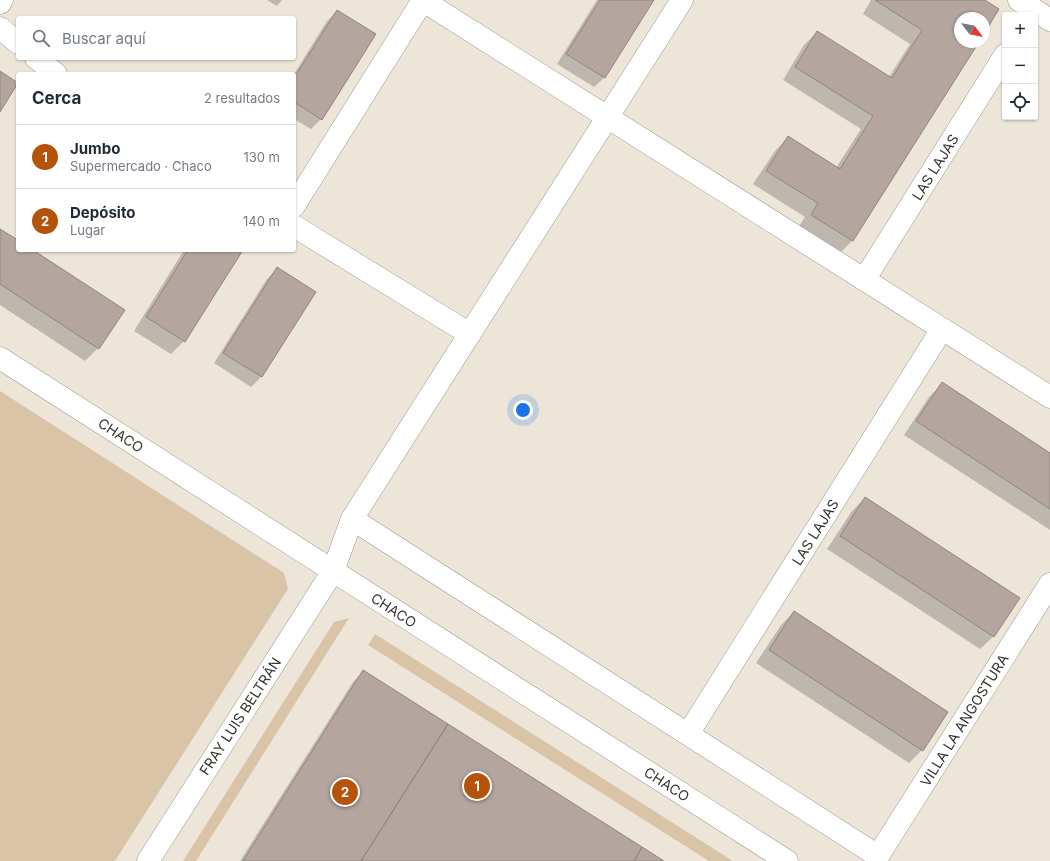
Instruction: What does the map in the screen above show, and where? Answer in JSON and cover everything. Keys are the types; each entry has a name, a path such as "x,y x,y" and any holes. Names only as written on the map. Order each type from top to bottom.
{"street":[{"path":"296,203 423,0 607,118 1050,397"},
{"name":"FRAY LUIS BELTRÁN","path":"148,861 333,571 352,519 682,0"},
{"path":"0,28 16,41"},
{"path":"38,60 54,72"},
{"name":"LAS LAJAS","path":"864,280 1002,60"},
{"path":"296,227 470,334"},
{"name":"LAS LAJAS","path":"688,734 942,329"},
{"name":"CHACO","path":"0,358 787,861"},
{"path":"352,519 688,734"},
{"name":"VILLA LA ANGOSTURA","path":"688,734 878,856 1050,584"}],"shaded area":[{"path":"0,391 284,573 288,589 115,861 0,861"},
{"path":"349,618 196,861 183,861 334,622"},
{"path":"375,634 733,861 709,861 368,645"}],"building":[{"path":"600,0 654,0 605,78 566,54"},
{"path":"875,0 985,0 999,9 990,24 990,12 954,12 954,48 975,48 853,241 811,215 818,203 766,171 788,136 840,169 873,116 795,67 817,31 892,78 922,30"},
{"path":"337,10 376,34 322,120 296,103 296,75"},
{"path":"0,71 16,82 16,86 0,112"},
{"path":"0,229 16,239 16,252 36,252 125,310 99,349 0,284"},
{"path":"187,252 242,252 185,342 146,317"},
{"path":"277,267 316,292 262,377 223,353"},
{"path":"942,382 1050,453 1050,509 916,421"},
{"path":"865,497 1020,598 994,637 840,536"},
{"path":"794,611 948,712 923,751 769,650"},
{"path":"363,670 448,724 361,861 243,861"},
{"path":"448,724 642,847 634,861 361,861"},
{"path":"642,847 664,861 634,861"}],"place":[{"name":"Jumbo","path":"477,786"},
{"name":"Depósito","path":"345,792"}]}
